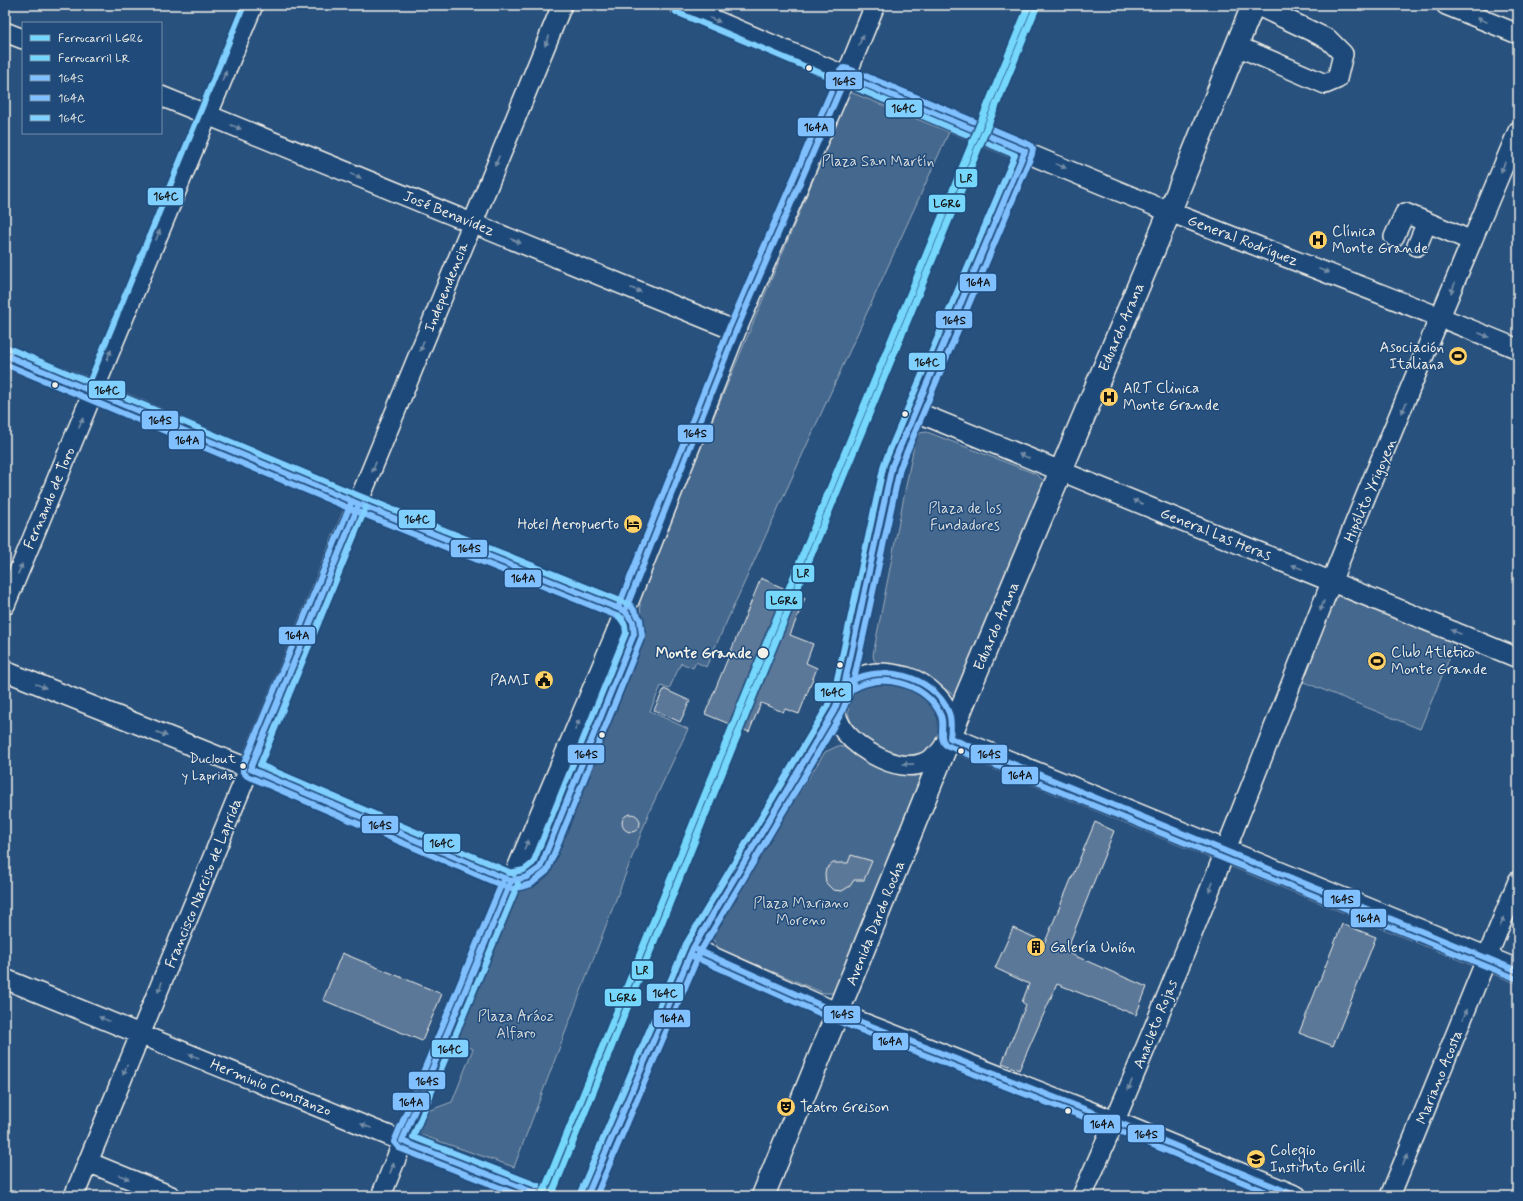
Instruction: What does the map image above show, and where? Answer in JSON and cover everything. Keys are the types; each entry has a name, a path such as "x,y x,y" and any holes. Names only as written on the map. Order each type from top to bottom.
{"main road":[{"name":"Eduardo Arana","path":"950,738 1060,470 1170,211 1255,5"},
{"path":"950,738 1518,971"},
{"name":"Avenida Dardo Rocha","path":"763,1196 950,738"}],"street":[{"name":"Fernando de Toro","path":"5,605 253,5"},
{"name":"Independencia","path":"359,504 472,223 562,5"},
{"name":"General Rodríguez","path":"679,5 969,129 1170,211 1442,317 1518,349"},
{"path":"381,1196 402,1141 625,611 736,331 875,5"},
{"path":"1237,46 1326,84 1337,79 1343,54 1328,39 1255,5"},
{"path":"1446,5 1518,34"},
{"path":"5,32 22,39"},
{"name":"José Benavídez","path":"162,96 736,331"},
{"name":"Hipólito Yrigoyen","path":"1226,851 1332,582 1518,131"},
{"path":"587,1196 693,948 834,710 844,686 892,466 1025,151"},
{"path":"1394,237 1405,213 1472,241"},
{"path":"1417,246 1427,222"},
{"path":"5,355 94,391 359,504 625,611"},
{"name":"General Las Heras","path":"914,411 1518,658"},
{"name":"Francisco Narciso de Laprida","path":"74,1196 359,504"},
{"path":"5,671 250,770 511,881"},
{"path":"834,710 844,731 855,742 868,752 894,763 907,765 922,764 937,755 950,738 951,724 946,707 934,693 910,678 877,672 862,675 844,686"},
{"name":"Anacleto Rojas","path":"1082,1196 1115,1121 1226,851"},
{"name":"Mariano Acosta","path":"1390,1196 1518,881"},
{"path":"693,948 838,1013 1115,1121 1297,1196"},
{"name":"Herminio Constanzo","path":"5,979 402,1141 540,1195"},
{"path":"88,1162 171,1196"}],"green space":[{"path":"850,92 949,132 706,667 696,662 693,668 681,663 669,689 661,686 650,711 688,729 650,810 514,1167 418,1134 425,1112 452,1102 473,1049 456,1042 519,889 546,875 643,636 639,595"},
{"name":"Plaza de los Fundadores","path":"927,432 1036,474 1045,482 959,691 954,695 933,681 906,669 878,664 874,660 873,655 915,440 920,433"},
{"name":"Club Atletico Monte Grande","path":"1335,592 1456,642 1420,729 1299,680"},
{"path":"883,681 900,682 929,696 947,730 929,753 904,757 884,750 862,736 854,727 849,717 849,707 853,696 862,685 866,683"},
{"name":"Plaza Mariano Moreno","path":"838,746 852,749 917,773 922,777 841,985 832,993 824,993 719,949 712,938 716,923 825,752"}],"building":[{"path":"761,578 805,598 790,635 813,644 806,663 817,668 799,714 785,709 783,712 761,703 749,732 705,714"},
{"name":"Monte Grande","path":"664,689 690,701 680,722 654,710"},
{"path":"627,814 635,814 640,819 638,830 635,832 627,832 622,827 622,819"},
{"name":"Galería Unión","path":"1095,822 1114,831 1066,952 1147,987 1136,1015 1057,984 1019,1070 1002,1063 1026,1005 1022,1002 1029,984 995,968 1013,928 1045,942"},
{"path":"851,855 872,861 864,880 854,880 850,886 842,891 833,890 826,883 826,869 833,863 848,863"},
{"path":"1342,924 1376,937 1333,1046 1299,1033"},
{"path":"342,953 442,994 422,1041 323,1000"}],"rail line":[{"name":"LGR6","path":"542,1196 760,659 1029,5"},
{"name":"LR","path":"551,1196 767,662 1036,8"}],"transit line":[{"name":"164C","path":"87,388 244,5"},
{"name":"164C","path":"580,1193 686,944 827,707 836,684 884,464 1015,155 676,12"},
{"name":"164A","path":"596,1196 700,952 841,714 852,688 900,468 1032,154 1033,149 1030,145 849,69 844,68 840,71 729,328 618,608"},
{"name":"164S","path":"587,1196 693,948 834,711 844,686 892,466 1025,151 846,76 736,331 625,611"},
{"name":"164C","path":"8,348 362,497 628,604"},
{"name":"164S","path":"5,355 359,504 625,611"},
{"name":"164A","path":"5,364 356,511 622,618"},
{"name":"164A","path":"352,501 243,766 243,772 247,776 508,888"},
{"name":"164S","path":"359,504 250,769 511,881"},
{"name":"164C","path":"366,507 260,765 514,874"},
{"name":"164A","path":"513,889 531,884 547,871 642,636 640,619 631,606"},
{"name":"164S","path":"511,881 527,877 540,868 634,634 633,622 625,611"},
{"name":"164C","path":"509,873 524,870 533,863 626,633 625,625 619,616"},
{"name":"164S","path":"844,686 857,678 871,674 887,673 917,681 931,689 941,700 949,713 951,726 950,738 1518,971"},
{"name":"164A","path":"849,692 860,685 887,681 900,683 913,688 925,695 934,704 941,716 942,739 946,745 1515,978"},
{"name":"164A","path":"504,878 394,1142 399,1148 521,1196"},
{"name":"164S","path":"511,881 402,1141 543,1196"},
{"name":"164C","path":"518,884 413,1137 546,1189"},
{"name":"164S","path":"693,948 838,1013 1115,1121 1297,1196"},
{"name":"164A","path":"690,955 835,1020 1112,1128 1276,1196"}],"place":[{"name":"Clínica Monte Grande","path":"1318,240"},
{"name":"Asociación Italiana","path":"1458,356"},
{"name":"ART Clinica Monte Grande","path":"1109,397"},
{"name":"Hotel Aeropuerto","path":"633,524"},
{"name":"Monte Grande","path":"763,653"},
{"name":"Club Atletico Monte Grande","path":"1377,661"},
{"name":"PAMI","path":"544,680"},
{"name":"Duclout y Laprida","path":"243,766"},
{"name":"Galería Unión","path":"1036,947"},
{"name":"Teatro Greison","path":"786,1107"},
{"name":"Colegio Instituto Grilli","path":"1256,1159"}],"park label":[{"name":"Plaza San Martín","path":"878,161"},
{"name":"Plaza Aráoz Alfaro","path":"516,1024"}]}
